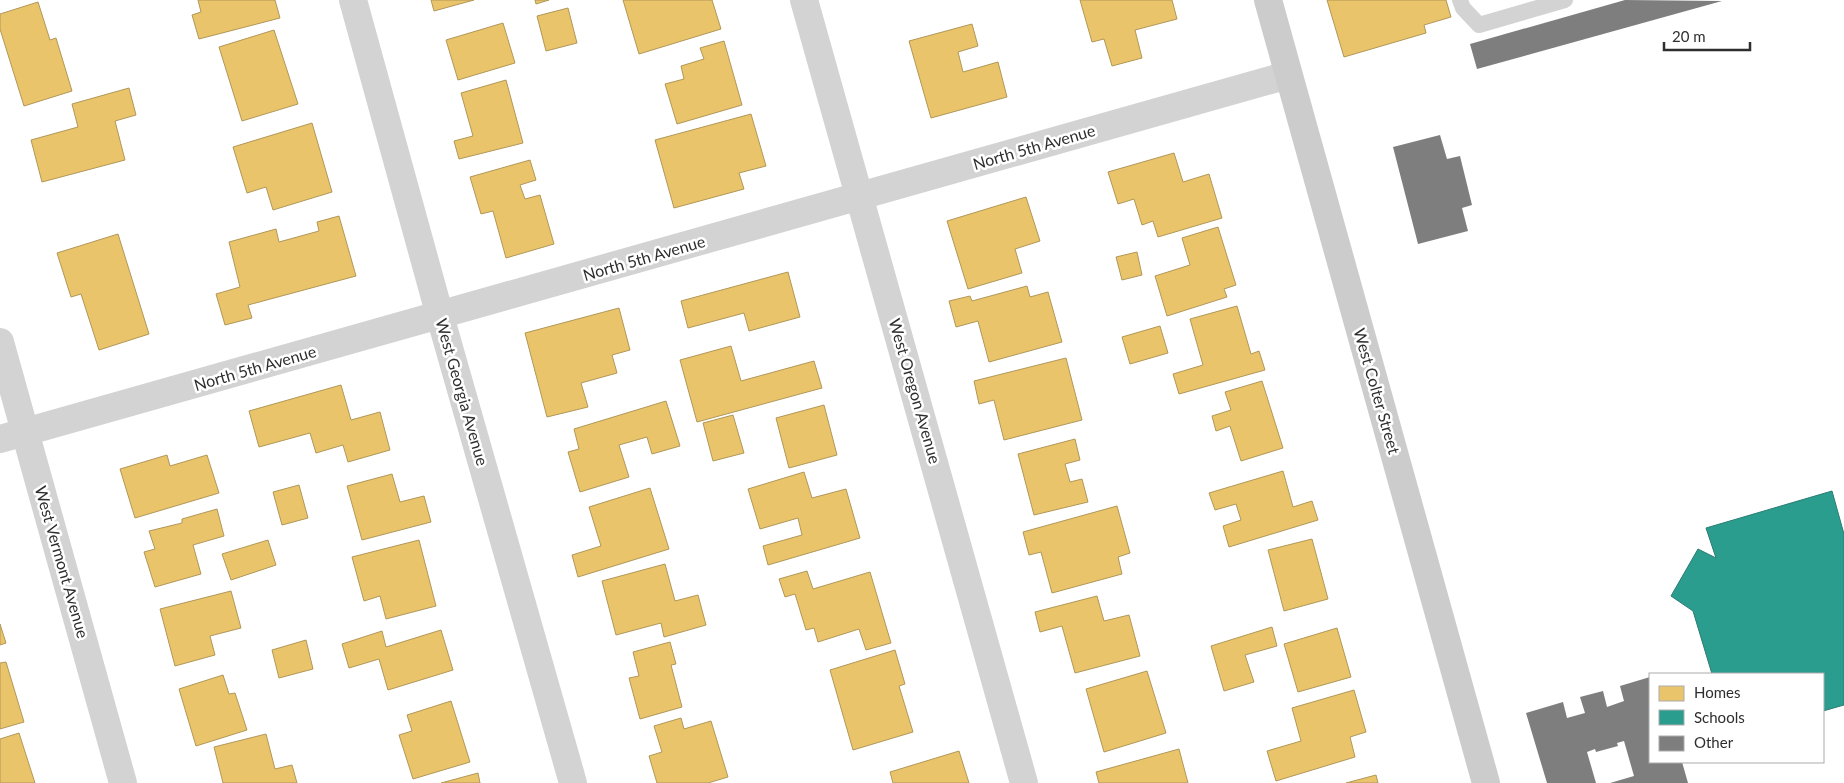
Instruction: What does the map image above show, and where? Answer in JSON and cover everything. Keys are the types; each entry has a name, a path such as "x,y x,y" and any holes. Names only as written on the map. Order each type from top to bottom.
{"street":[{"name":"West Georgia Avenue","path":"353,0 440,316 573,783"},
{"name":"West Oregon Avenue","path":"804,0 1024,783"},
{"name":"West Colter Street","path":"1268,0 1486,783"},
{"name":"North 5th Avenue","path":"13,436 1288,75"},
{"name":"West Vermont Avenue","path":"0,342 13,436 123,783"}],"lane":[{"path":"1460,0 1463,8 1479,25 1565,0"}],"building: Homes":[{"path":"198,0 275,0 280,18 199,39 192,15 201,12"},
{"path":"431,0 474,0 434,11"},
{"path":"535,0 549,0 536,4"},
{"path":"623,0 712,0 721,29 639,54"},
{"path":"1080,0 1172,0 1177,19 1135,30 1142,58 1112,66 1104,39 1092,42"},
{"path":"1327,0 1446,0 1451,17 1424,25 1426,33 1344,57"},
{"path":"38,2 50,40 56,38 72,91 24,106 0,29 0,14"},
{"path":"568,8 577,43 546,51 537,16"},
{"path":"503,23 515,63 458,80 446,40"},
{"path":"972,24 978,46 958,52 963,72 998,62 1007,97 931,118 909,41"},
{"path":"274,30 298,104 242,121 219,47"},
{"path":"724,41 742,105 677,124 665,84 684,79 681,66 704,59 700,48"},
{"path":"506,80 523,143 459,159 454,141 473,136 461,93"},
{"path":"129,88 136,115 115,121 125,160 42,182 31,140 78,127 72,104"},
{"path":"751,114 766,166 739,173 744,189 674,208 655,140"},
{"path":"312,123 332,192 273,210 266,187 247,193 233,147"},
{"path":"1174,153 1183,182 1209,174 1222,218 1158,237 1153,221 1142,225 1134,199 1118,204 1108,172"},
{"path":"530,160 536,180 520,185 525,199 540,195 554,244 506,258 493,211 481,214 470,177"},
{"path":"1026,197 1040,241 1015,249 1022,273 968,289 947,221"},
{"path":"339,216 356,276 248,305 252,318 225,325 216,294 240,287 229,242 276,229 279,242 319,231 317,222"},
{"path":"1218,227 1236,285 1224,289 1227,297 1167,316 1155,276 1190,265 1182,238"},
{"path":"118,234 149,334 99,350 81,294 71,297 57,253"},
{"path":"1137,252 1142,275 1122,280 1116,257"},
{"path":"788,272 800,317 749,331 744,313 688,328 681,301"},
{"path":"1027,286 1030,297 1048,292 1062,342 989,362 978,321 956,327 949,301 970,296 972,301"},
{"path":"1237,306 1251,354 1259,351 1265,370 1179,394 1173,374 1203,365 1190,319"},
{"path":"619,308 630,350 612,355 617,373 581,383 588,407 547,417 525,333"},
{"path":"1160,326 1168,353 1130,364 1122,337"},
{"path":"731,346 741,381 814,361 822,388 697,422 680,360"},
{"path":"1066,358 1082,420 1004,440 994,400 979,404 974,381"},
{"path":"1262,381 1283,448 1241,461 1230,426 1216,431 1212,416 1231,410 1225,392"},
{"path":"341,385 351,420 380,412 390,450 348,462 343,445 316,453 310,433 259,447 249,411"},
{"path":"666,401 680,446 652,454 647,437 619,445 629,477 580,492 568,452 579,449 574,429"},
{"path":"824,405 837,455 789,468 776,418"},
{"path":"733,415 744,453 713,461 703,423"},
{"path":"1075,439 1080,460 1065,464 1070,482 1082,479 1088,502 1034,515 1018,454"},
{"path":"167,455 170,466 207,455 219,493 135,518 120,469"},
{"path":"1283,471 1293,507 1312,501 1318,520 1229,547 1223,526 1241,520 1236,504 1215,510 1209,493"},
{"path":"804,472 812,498 846,489 860,538 768,565 763,546 802,535 798,518 760,529 748,489"},
{"path":"392,474 400,502 424,496 431,522 362,540 347,486"},
{"path":"299,485 308,518 282,525 273,492"},
{"path":"650,488 669,549 578,577 572,555 601,546 589,507"},
{"path":"1117,506 1130,553 1118,557 1122,574 1052,593 1041,552 1029,555 1023,532"},
{"path":"217,509 224,536 193,545 201,574 155,587 144,552 155,549 149,531 182,523 182,519"},
{"path":"1312,539 1328,599 1284,611 1268,550"},
{"path":"268,540 276,565 231,580 222,554"},
{"path":"419,540 436,606 386,619 380,596 364,601 352,557"},
{"path":"665,564 675,601 698,595 706,625 664,637 661,623 616,635 602,581"},
{"path":"807,571 813,589 870,572 891,643 866,650 859,629 818,642 814,628 806,630 795,594 785,597 779,579"},
{"path":"231,591 241,628 210,636 215,655 175,666 160,609"},
{"path":"1097,596 1104,621 1129,615 1140,656 1075,673 1062,626 1040,632 1035,612"},
{"path":"0,624 6,643 0,645"},
{"path":"1272,627 1277,646 1245,655 1254,682 1224,691 1211,646"},
{"path":"1337,628 1351,677 1298,692 1284,644"},
{"path":"441,630 453,670 388,690 379,659 349,668 342,644 382,631 386,647"},
{"path":"306,640 313,669 279,678 272,650"},
{"path":"670,642 676,664 671,665 682,707 640,719 629,678 639,676 633,652"},
{"path":"895,650 905,684 899,686 913,732 853,750 830,670"},
{"path":"6,662 24,722 0,729 0,663"},
{"path":"1147,671 1166,733 1104,752 1086,689"},
{"path":"223,675 229,694 235,693 247,730 196,746 179,689"},
{"path":"1354,690 1366,732 1350,737 1355,757 1276,781 1267,751 1301,741 1292,708"},
{"path":"451,701 470,762 413,779 399,735 412,731 407,715"},
{"path":"681,718 684,729 711,721 728,777 708,783 657,783 649,756 662,752 654,726"},
{"path":"19,733 35,783 0,783 0,739"},
{"path":"266,734 275,769 292,765 297,783 223,783 214,747"},
{"path":"1179,749 1188,783 1099,783 1096,772"},
{"path":"959,751 969,783 893,783 890,772"},
{"path":"478,773 480,783 441,783"},
{"path":"1376,775 1378,783 1346,783"}],"building: Schools":[{"path":"1832,491 1844,534 1844,705 1824,711 1824,673 1712,673 1693,611 1671,596 1698,549 1716,558 1706,528"}],"building: Other":[{"path":"1625,0 1722,1 1477,69 1470,44"},
{"path":"1440,135 1447,159 1460,156 1472,205 1462,208 1468,231 1418,244 1393,147"},
{"path":"1649,677 1649,763 1682,763 1688,783 1610,783 1634,776 1624,741 1617,743 1618,746 1596,752 1595,749 1587,752 1596,783 1547,783 1526,713 1563,702 1567,718 1585,713 1580,697 1603,691 1607,707 1624,701 1620,686"}]}
